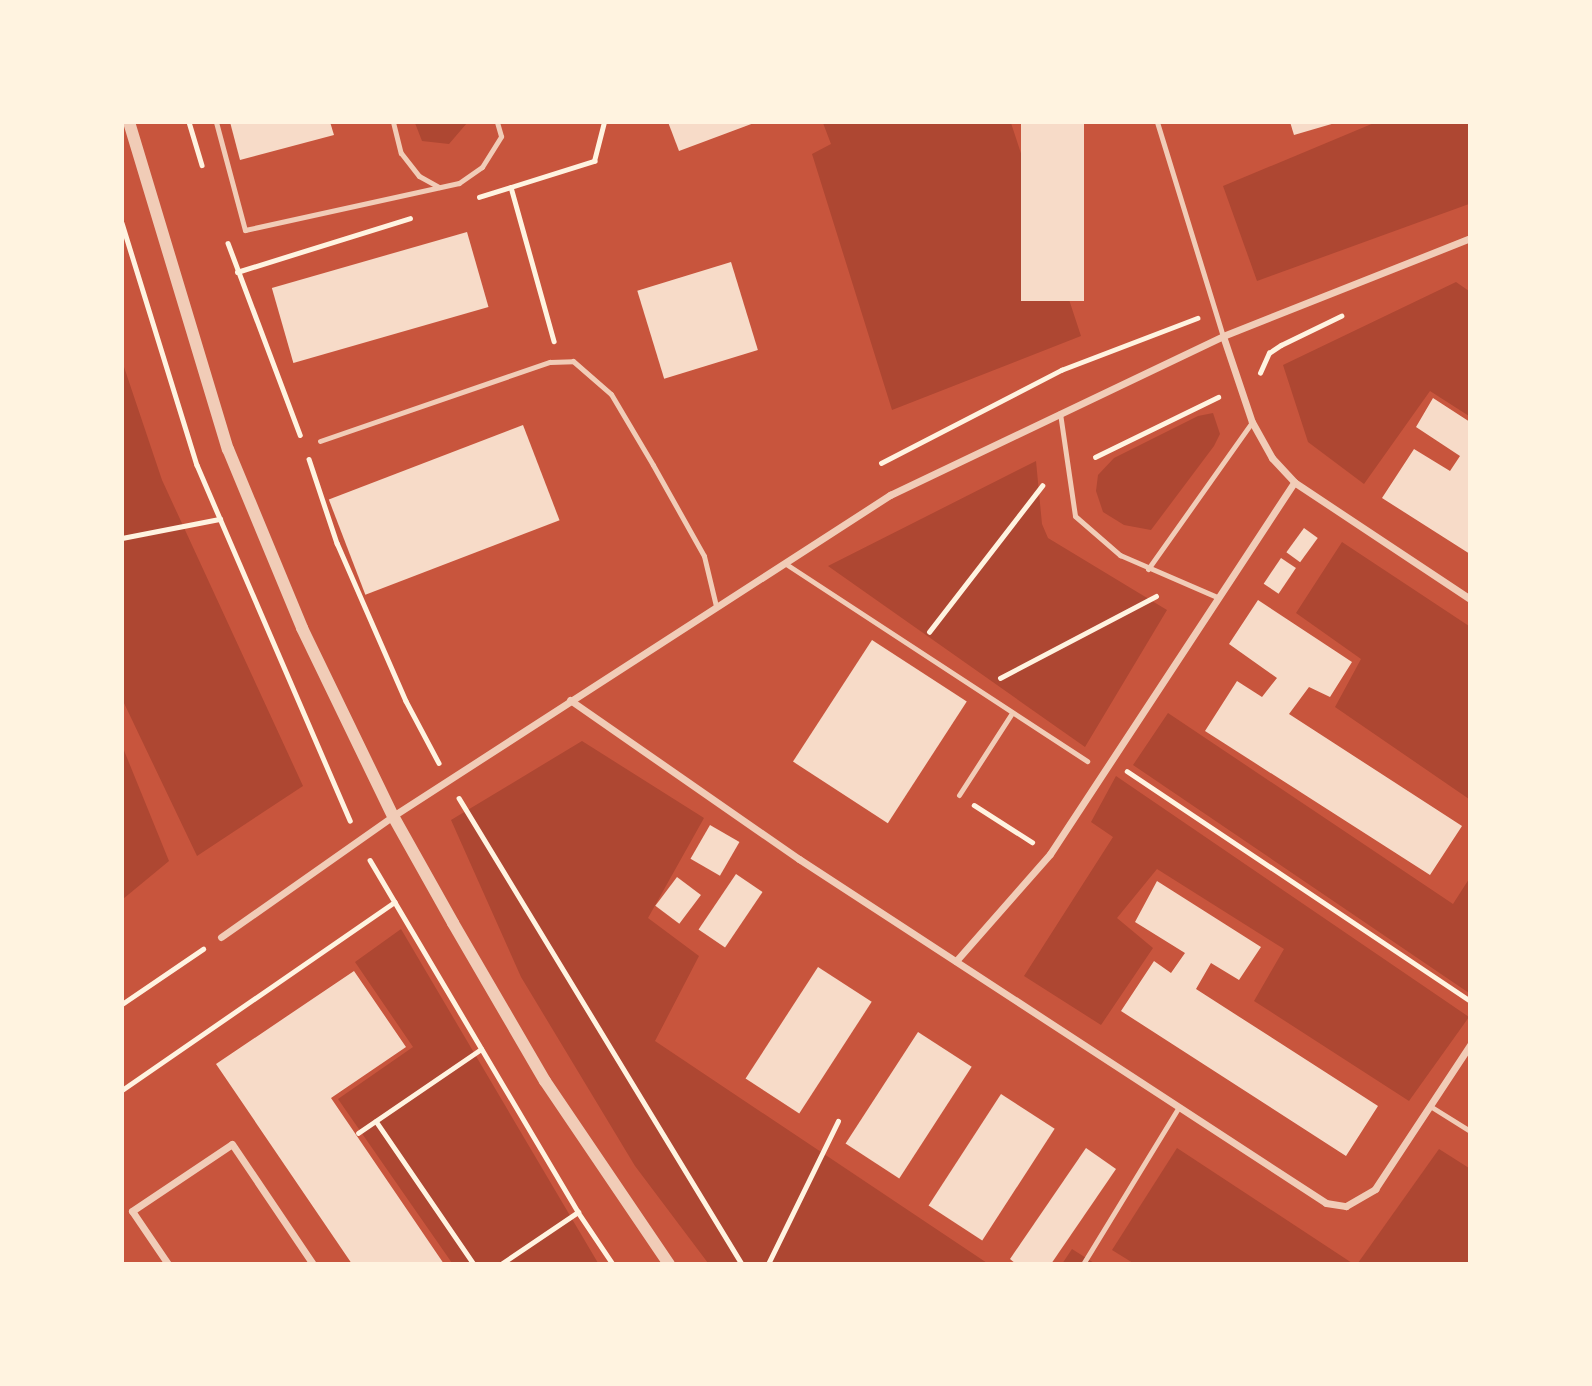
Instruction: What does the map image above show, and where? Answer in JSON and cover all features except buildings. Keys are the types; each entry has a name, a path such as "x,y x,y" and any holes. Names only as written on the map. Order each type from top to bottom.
{"street":[{"path":"129,122 237,473 302,628 393,816 545,1080 669,1264"},
{"path":"221,937 393,816 890,495 1059,411 1223,336 1469,238"},
{"path":"1223,336 1252,422 1272,458 1294,482 1469,599"},
{"path":"956,961 1050,854 1294,482"},
{"path":"570,700 956,961 1311,1195 1346,1206 1375,1189 1469,1045"},
{"path":"168,1264 132,1211 232,1144 313,1264"}],"lane":[{"path":"216,122 245,230 459,183 482,167 501,136 497,122"},
{"path":"393,122 401,153 419,176 439,187"},
{"path":"1157,122 1223,336"},
{"path":"320,441 560,361 573,361 611,394 704,556 716,606"},
{"path":"1059,411 1075,516 1097,540 1148,569 1217,597"},
{"path":"1148,569 1252,422"},
{"path":"786,564 1087,761"},
{"path":"959,795 1012,713"},
{"path":"1430,1106 1469,1130"},
{"path":"1083,1264 1179,1107"}],"path":[{"path":"189,122 205,172"},
{"path":"511,187 560,361"},
{"path":"122,223 197,465 358,840 578,1212 613,1264"},
{"path":"225,235 303,442"},
{"path":"881,463 1061,370 1214,312"},
{"path":"1257,381 1269,353 1343,315"},
{"path":"1095,457 1218,397"},
{"path":"307,455 348,568 406,701 448,780 742,1264"},
{"path":"915,649 1042,486"},
{"path":"122,538 220,519"},
{"path":"977,690 1156,596"},
{"path":"1111,760 1469,1001"},
{"path":"959,795 1050,854"},
{"path":"122,1090 395,902"},
{"path":"122,1002 221,937"},
{"path":"358,1133 481,1049"},
{"path":"376,1121 474,1264"},
{"path":"768,1264 838,1121"},
{"path":"501,1264 578,1212"}],"shaded area":[{"path":"415,122 467,123 449,144 422,141"},
{"path":"823,123 1011,123 1081,336 892,410 812,154 831,144"},
{"path":"1374,123 1469,123 1469,204 1257,281 1223,186"},
{"path":"1456,282 1469,291 1469,416 1430,391 1364,484 1308,442 1283,365"},
{"path":"122,361 162,480 303,786 197,856 123,701"},
{"path":"1213,413 1220,434 1214,446 1151,530 1124,525 1103,512 1096,491 1098,475 1114,458 1198,416"},
{"path":"1036,461 1042,524 1048,538 1167,610 1085,747 828,566"},
{"path":"1342,542 1469,626 1469,799 1335,707 1361,659 1296,613"},
{"path":"1168,713 1453,904 1469,879 1469,993 1133,765"},
{"path":"582,741 704,818 648,918 699,956 655,1041 987,1263 708,1263 635,1166 521,977 451,820"},
{"path":"123,748 169,861 122,899"},
{"path":"1116,776 1469,1017 1409,1101 1254,1001 1284,949 1157,869 1117,918 1153,948 1101,1025 1024,976 1113,837 1091,822"},
{"path":"401,929 598,1263 452,1263 338,1099 413,1047 355,962"},
{"path":"1177,1148 1352,1263 1133,1263 1112,1250"},
{"path":"1439,1149 1469,1168 1469,1263 1358,1263"},
{"path":"1072,1249 1094,1263 1062,1264"}]}
